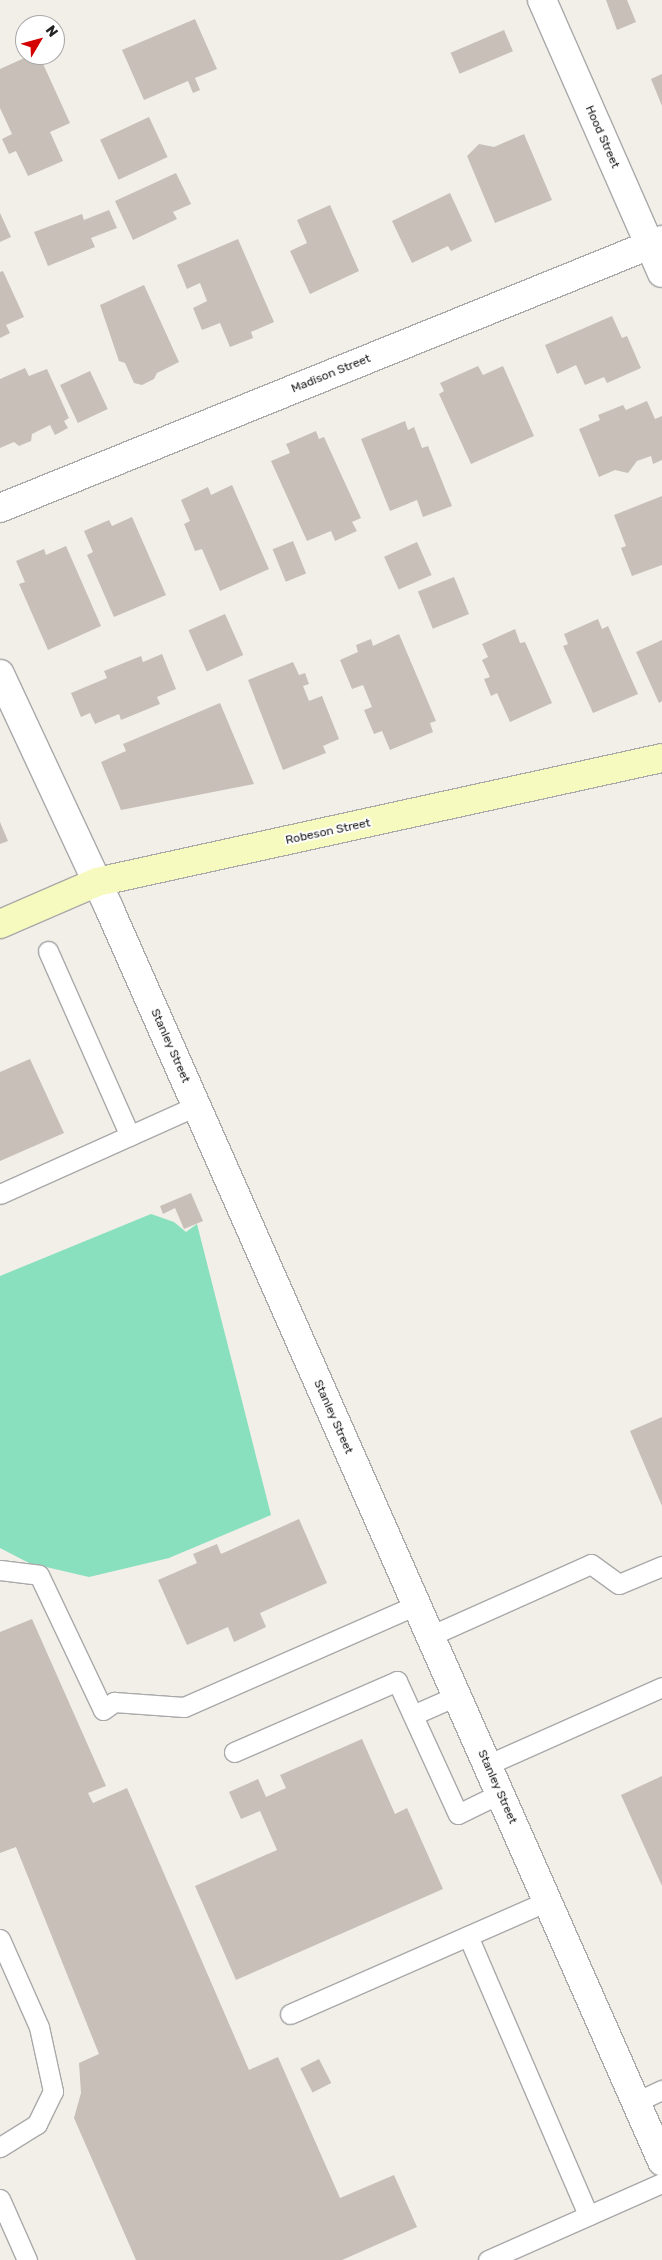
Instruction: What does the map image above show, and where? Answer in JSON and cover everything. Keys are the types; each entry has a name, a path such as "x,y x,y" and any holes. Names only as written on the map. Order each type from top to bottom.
{"main road":[{"name":"Robeson Street","path":"0,924 97,882 662,758"}],"street":[{"name":"Hood Street","path":"542,0 656,242 662,273"},
{"name":"Madison Street","path":"0,508 656,242"},
{"name":"Stanley Street","path":"0,674 97,882 662,2161"}],"lane":[{"path":"48,951 130,1136"},
{"path":"0,1194 196,1106"},
{"path":"430,1636 591,1564 620,1584 662,1566"},
{"path":"0,1570 39,1575 103,1710 114,1702 184,1707 416,1605"},
{"path":"234,1752 397,1681 458,1814 499,1794"},
{"path":"487,1765 662,1687"},
{"path":"412,1715 456,1696"},
{"path":"290,2014 547,1901"},
{"path":"468,1936 588,2215"},
{"path":"0,1939 39,2027 53,2092 37,2124 0,2147"},
{"path":"636,2102 662,2090"},
{"path":"488,2260 662,2182"},
{"path":"0,2199 27,2260"}],"green space":[{"path":"151,1214 174,1222 186,1232 197,1224 271,1515 169,1558 89,1577 29,1563 0,1548 0,1276"}],"building":[{"path":"606,0 627,0 636,22 617,30"},
{"path":"195,19 217,69 195,78 200,90 193,93 188,81 144,100 122,50"},
{"path":"504,30 513,51 460,74 451,53"},
{"path":"15,62 15,65 44,65 70,123 50,132 63,161 28,176 16,151 9,154 2,139 12,134 0,108 0,69"},
{"path":"662,74 662,106 651,79"},
{"path":"149,117 168,157 119,180 100,140"},
{"path":"524,134 552,200 495,223 467,156 479,144 494,147"},
{"path":"176,173 191,204 173,212 177,219 133,240 115,201"},
{"path":"450,193 472,241 451,251 448,246 412,263 392,221"},
{"path":"330,205 359,271 310,294 290,251 307,243 297,220"},
{"path":"109,210 117,228 91,238 95,247 48,266 34,232 82,214 84,220"},
{"path":"0,213 11,237 0,242"},
{"path":"238,239 274,322 251,332 253,338 230,347 220,323 202,330 193,308 207,301 200,283 187,289 177,265"},
{"path":"3,271 24,317 6,325 10,333 0,338 0,272"},
{"path":"144,285 179,362 157,373 154,379 142,385 134,383 125,363 119,361 100,305"},
{"path":"612,316 622,338 627,336 641,368 607,383 604,377 585,385 576,365 557,374 545,345"},
{"path":"478,366 483,375 503,366 534,436 471,464 439,394 444,391 440,383"},
{"path":"25,368 29,376 47,369 69,418 64,421 68,428 55,435 50,425 32,434 31,441 19,446 14,442 0,448 0,379"},
{"path":"90,371 108,409 78,423 60,385"},
{"path":"647,401 655,419 662,416 662,460 653,464 651,456 637,461 628,473 615,470 599,477 579,429 600,420 598,415 623,405 626,410"},
{"path":"405,421 408,430 414,427 422,448 428,446 452,506 423,517 417,500 390,511 361,439"},
{"path":"316,431 319,439 324,437 361,518 352,522 357,531 335,541 331,531 307,541 271,461 290,453 286,444"},
{"path":"232,485 269,569 220,591 202,549 195,551 184,524 190,521 181,500 208,487 211,495"},
{"path":"662,496 662,565 632,576 621,548 626,546 614,515"},
{"path":"132,517 166,595 114,617 87,555 93,552 84,531 109,520 112,526"},
{"path":"293,541 306,573 286,582 273,549"},
{"path":"417,542 432,575 399,590 384,557"},
{"path":"66,546 101,626 48,650 19,584 25,582 16,561 44,549 46,555"},
{"path":"454,577 469,614 433,629 418,592"},
{"path":"225,614 243,655 207,671 188,630"},
{"path":"598,619 602,629 608,626 638,694 593,713 563,646 568,644 564,634"},
{"path":"515,629 520,643 525,642 552,703 510,722 497,693 491,696 484,679 490,677 482,660 488,657 482,644"},
{"path":"399,634 436,721 430,723 433,732 390,750 382,731 374,734 364,710 372,707 363,685 352,689 340,660 358,652 356,645 371,639 373,646"},
{"path":"662,640 662,701 659,703 636,652"},
{"path":"162,654 176,689 157,697 160,704 121,720 119,714 95,724 90,713 81,717 71,693 107,678 104,671 141,656 143,662"},
{"path":"293,662 299,675 305,673 309,684 303,686 309,701 322,696 339,739 323,746 326,753 283,770 248,680"},
{"path":"220,703 254,784 121,810 101,762 126,751 123,744"},
{"path":"0,822 8,841 0,844"},
{"path":"30,1059 64,1133 0,1161 0,1072"},
{"path":"191,1193 203,1221 184,1229 175,1208 163,1214 160,1206"},
{"path":"662,1417 662,1506 630,1431"},
{"path":"299,1519 327,1583 260,1613 266,1627 234,1642 228,1627 187,1645 158,1580 197,1563 193,1554 217,1544 221,1554"},
{"path":"32,1619 106,1786 88,1793 93,1803 127,1788 249,2070 278,2057 340,2198 394,2175 417,2227 342,2260 136,2260 74,2118 81,2093 79,2063 99,2054 16,1847 0,1853 0,1632"},
{"path":"362,1739 395,1814 407,1808 443,1889 236,1980 195,1886 277,1850 260,1811 241,1819 229,1792 258,1779 266,1797 286,1788 280,1775"},
{"path":"662,1776 662,1886 621,1795"},
{"path":"319,2059 331,2083 313,2093 300,2069"}]}
